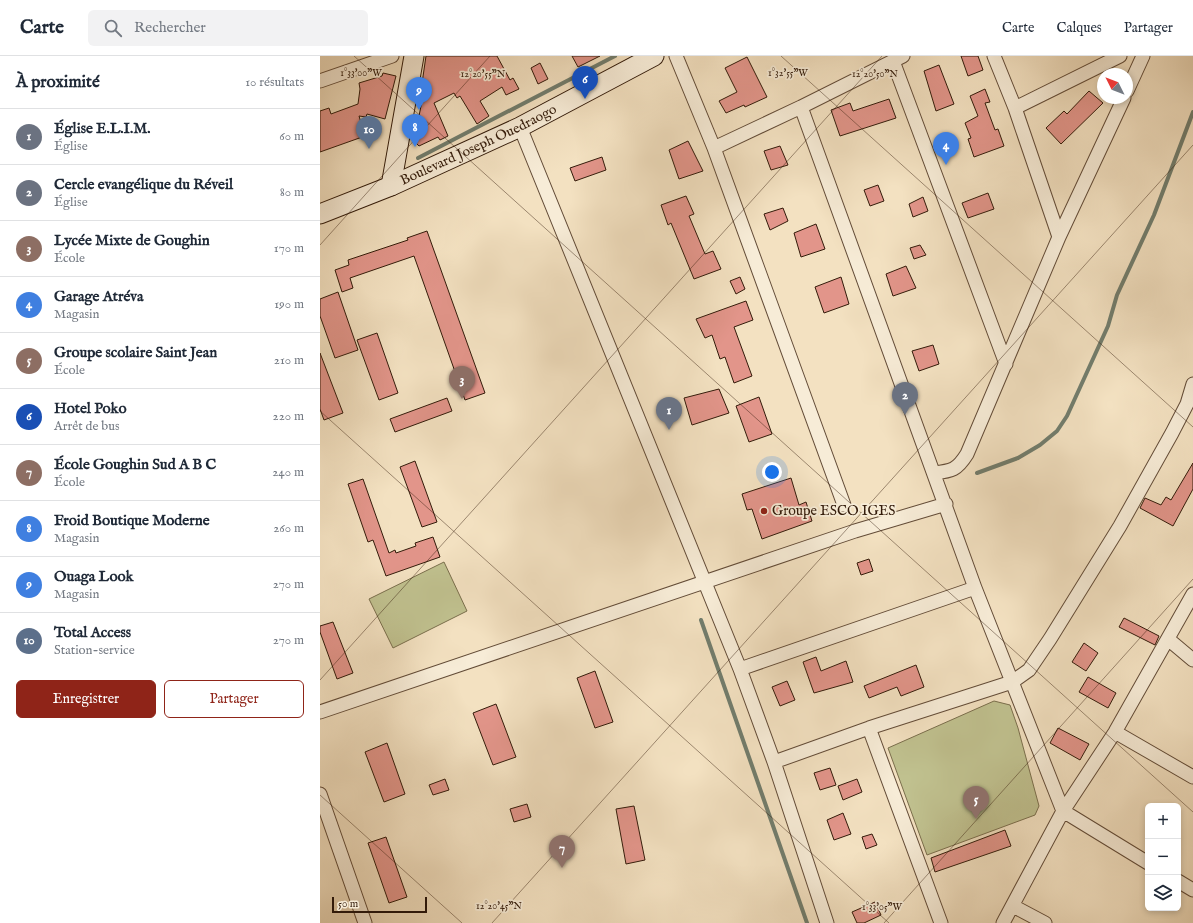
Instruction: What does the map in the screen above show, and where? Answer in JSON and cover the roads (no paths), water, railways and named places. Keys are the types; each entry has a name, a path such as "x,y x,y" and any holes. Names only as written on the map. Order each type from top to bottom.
{"street":[{"path":"320,80 392,56"},
{"path":"391,186 414,56"},
{"name":"Boulevard Joseph Ouedraogo","path":"320,214 391,186 520,127 654,56"},
{"path":"676,56 714,148 844,505"},
{"path":"994,56 1015,108 1059,237"},
{"path":"1015,108 1120,56"},
{"path":"1133,78 1143,56"},
{"path":"714,148 898,59 1006,364"},
{"path":"934,473 951,471 962,461 1006,364 1059,237 1121,104"},
{"path":"801,107 946,503 975,588 1064,811 1145,861"},
{"path":"520,127 740,669 774,762 827,923"},
{"path":"774,762 869,728 1012,682 1028,670 1050,639 1120,526 1172,434 1186,404 1193,384"},
{"path":"320,712 855,531 946,503"},
{"path":"740,669 975,588"},
{"path":"1003,923 1064,811 1115,732 1193,594"},
{"path":"1168,639 1193,660"},
{"path":"869,728 941,923"},
{"path":"1115,732 1193,777"},
{"path":"320,794 365,923"},
{"path":"1181,883 1193,890"},
{"path":"1013,906 1045,923"}],"waterway":[{"path":"418,158 615,56"},
{"path":"977,473 1018,458 1040,445 1057,431 1067,416 1108,326 1117,295 1154,215 1193,112"},
{"path":"701,620 807,923"}],"place":[{"name":"Hotel Poko","path":"585,99"},
{"name":"Ouaga Look","path":"419,110"},
{"name":"Froid Boutique Moderne","path":"415,147"},
{"name":"Total Access","path":"369,149"},
{"name":"Garage Atréva","path":"946,165"},
{"name":"Lycée Mixte de Goughin","path":"462,399"},
{"name":"Cercle evangélique du Réveil","path":"905,415"},
{"name":"Église E.L.I.M.","path":"669,430"},
{"name":"Groupe ESCO IGES","path":"764,511"},
{"name":"Groupe scolaire Saint Jean","path":"976,819"},
{"name":"École Goughin Sud A B C","path":"562,868"}]}
